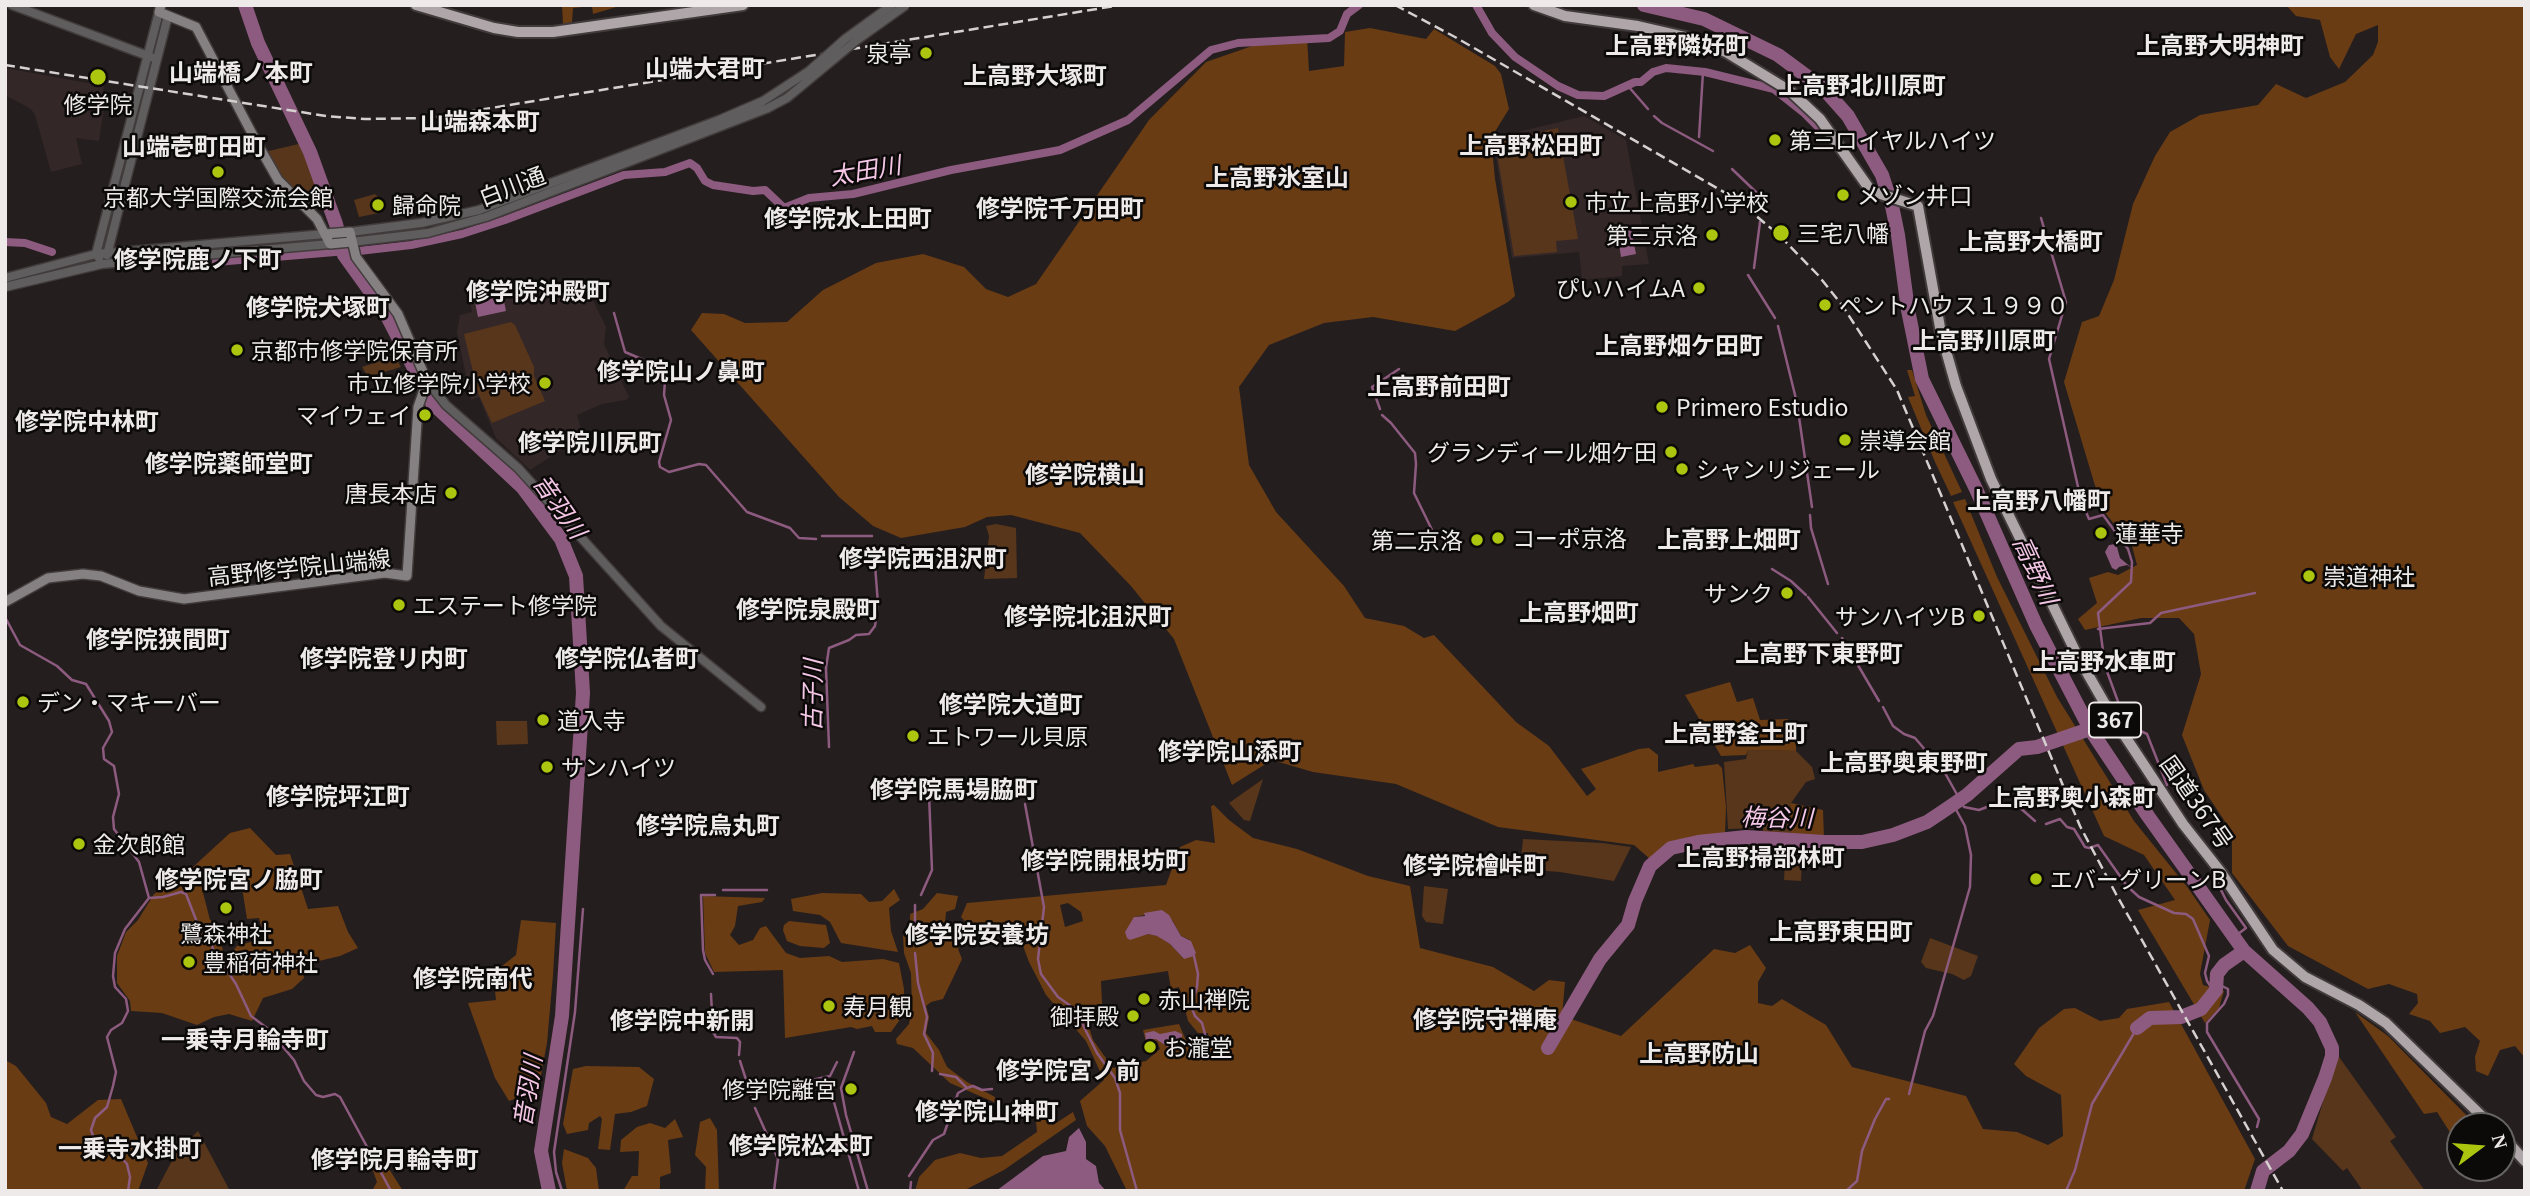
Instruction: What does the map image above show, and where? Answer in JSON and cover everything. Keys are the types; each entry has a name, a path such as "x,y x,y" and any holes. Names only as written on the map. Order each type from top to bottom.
{"highway":[{"path":"416,5 494,28 518,32 553,32 610,26 743,5"},
{"name":"国道367号","path":"1534,5 1565,16 1638,26 1690,38 1726,52 1790,91 1821,119 1874,192 1918,205 1941,333 1956,386 1991,479 2078,657 2113,718 2183,824 2220,871 2273,950 2305,977 2359,1004 2386,1023 2478,1112"}],"main road":[{"path":"170,5 162,11 196,27 278,180 317,219 331,239"},
{"path":"348,237 356,257 398,314 427,382"},
{"name":"白川通","path":"331,239 348,237"},
{"name":"高野修学院山端線","path":"5,602 48,578 83,574 102,576 139,591 184,599 280,589 385,573 407,576 418,407 427,382"}],"street":[{"path":"12,5 157,59"},
{"name":"白川通","path":"765,105 845,39 892,5"},
{"name":"白川通","path":"348,237 479,210 719,120 787,98 857,40 906,5"},
{"path":"102,264 96,254 147,56 162,11"},
{"path":"102,264 108,253 157,59 162,11"},
{"name":"白川通","path":"5,278 96,254 331,239"},
{"name":"白川通","path":"5,287 102,264 331,239"},
{"path":"427,382 446,405 518,468 661,626 761,707"}],"shaded area":[{"path":"562,5 623,5 593,14 592,6 573,8 572,22 563,24"},
{"path":"2286,5 2525,5 2525,1058 2515,1046 2500,1050 2488,1076 2476,1071 2475,1057 2480,1041 2465,1027 2440,1033 2430,1021 2409,1014 2418,1003 2417,994 2389,984 2368,989 2288,946 2232,873 2232,832 2204,790 2182,735 2201,674 2194,634 2179,618 2141,618 2085,630 2078,619 2097,603 2089,578 2108,572 2118,575 2137,565 2132,546 2102,509 2064,382 2082,322 2099,316 2114,280 2133,204 2155,156 2170,132 2200,115 2258,105 2276,84 2306,98 2345,82 2373,55 2378,42 2378,25 2356,34 2339,69 2330,57 2320,20 2296,16"},
{"path":"1370,28 1426,39 1434,29 1495,66 1501,74 1509,109 1491,138 1495,179 1515,296 1455,331 1373,317 1324,323 1269,345 1239,387 1249,465 1276,512 1344,586 1365,618 1404,626 1424,638 1434,635 1516,722 1549,746 1587,796 1596,789 1581,769 1639,749 1649,748 1658,755 1658,772 1693,764 1695,767 1718,764 1722,768 1726,807 1725,834 1670,844 1650,859 1634,845 1498,827 1396,784 1313,772 1272,760 1232,785 1174,639 1131,586 1080,533 1011,515 987,517 965,527 901,538 873,526 839,497 691,330 702,313 724,314 745,323 787,322 823,290 876,263 923,254 964,267 986,289 1008,297 1036,284 1149,120 1206,62 1255,45 1307,37 1309,71 1344,66 1345,32"},
{"path":"5,68 104,86 102,98 105,100 99,141 76,138 82,164 51,172 35,115 31,109 5,95"},
{"name":"市立上高野小学校","path":"1584,116 1626,140 1649,264 1622,266 1622,276 1582,280 1579,252 1512,258 1493,138"},
{"path":"1558,128 1578,239 1556,241 1557,252 1514,256 1495,141"},
{"path":"299,144 321,192 306,207 280,180 264,152"},
{"path":"375,194 378,197 379,213 359,217 354,200"},
{"path":"1631,228 1636,254 1621,257 1617,231"},
{"name":"市立修学院小学校","path":"522,285 587,288 606,327 604,344 629,397 626,400 602,404 577,415 583,436 530,470 496,438 479,397 471,400 457,332 460,315 472,312 469,299 521,289"},
{"path":"503,296 506,311 478,317 475,302"},
{"path":"511,322 515,325 534,367 534,376 545,401 492,423 478,393 464,334"},
{"path":"395,356 401,367 368,377 362,367"},
{"path":"1907,370 1912,370 1926,415 1962,492 1951,496 1935,462 1908,397 1915,396"},
{"path":"1965,499 1997,577 2057,697 2134,821 2210,920 2200,974 2203,985 2224,991 2219,1008 2205,1023 2138,910 2175,900 2144,855 2104,836 1953,502"},
{"path":"996,524 1016,528 1017,578 984,579 989,536 986,526"},
{"path":"2120,539 2117,547 2120,558 2132,568 2127,565 2116,570 2112,568 2105,552 2109,545 2116,544"},
{"path":"1730,682 1737,702 1753,698 1760,720 1788,719 1788,738 1796,738 1796,751 1748,750 1746,755 1721,756 1685,695"},
{"path":"496,721 527,721 528,744 497,745"},
{"path":"1748,750 1796,751 1812,767 1815,779 1806,782 1791,803 1791,834 1763,834 1763,828 1728,829 1724,762 1746,759"},
{"path":"1263,779 1250,821 1244,820 1229,803"},
{"path":"1791,803 1823,810 1824,838 1791,834"},
{"path":"1214,805 1253,838 1297,849 1368,876 1410,886 1420,948 1493,967 1534,991 1549,980 1565,982 1562,1016 1621,1036 1714,949 1735,953 1750,945 1766,968 1758,982 1758,1003 1772,1006 1782,999 1826,1025 1852,1067 1966,1096 1983,1129 2017,1132 2048,1145 2063,1136 2061,1095 2026,1076 2014,1064 2039,1028 2064,1009 2075,1008 2100,1021 2119,1018 2127,1009 2169,1002 2255,1159 2244,1191 1127,1191 1105,1146 1087,1126 1080,1101 1104,1080 1086,1041 1046,995 1017,930 972,929 961,917 967,903 1166,885 1180,847 1196,840 1215,843 1211,806","holes":["1068,903 1081,912 1083,921 1065,927 1060,905","1145,915 1172,920 1181,936 1190,940 1184,959 1158,936 1137,936 1134,917","1168,971 1171,989 1179,987 1188,1021 1198,1033 1208,1033 1210,1043 1191,1052 1179,1024 1143,1030 1146,1042 1157,1041 1160,1049 1146,1061 1113,1068 1093,1040 1088,1024 1102,1004 1101,981"]},
{"path":"250,828 276,855 290,854 308,909 338,906 348,932 358,948 340,956 302,965 304,978 292,989 263,998 252,1021 229,1014 197,1025 162,1013 131,1011 130,1001 117,983 117,956 126,932 138,920 154,894 194,866 230,833","holes":["208,869 240,875 247,919 259,918 264,938 237,946 232,952 224,954 215,923 210,920 198,873"]},
{"path":"1523,839 1631,847 1614,881 1520,869"},
{"path":"1786,846 1803,847 1801,881 1784,880"},
{"path":"1424,886 1448,889 1443,924 1426,922 1422,916"},
{"path":"894,889 900,900 889,908 891,931 898,952 841,943 830,922 820,915 793,911 791,899 822,893 861,894 869,902 882,901"},
{"path":"937,893 958,896 955,909 946,912 945,924 955,921 967,934 969,944 963,943 958,949 962,959 943,999 926,1006 929,1017 926,1033 939,1050 947,1067 967,1082 995,1097 996,1103 950,1083 913,1048 897,1044 896,1039 909,1024 912,1009 911,973 904,953 903,936 910,931 910,914 923,909"},
{"path":"703,896 765,898 762,902 738,906 735,926 730,935 739,945 753,940 760,928 766,926 786,953 800,958 829,956 842,962 883,959 899,963 904,989 904,1014 891,1032 875,1032 872,1026 857,1029 851,1027 785,1038 783,970 714,972 705,953"},
{"path":"1162,910 1169,915 1181,936 1191,941 1196,953 1194,956 1184,959 1170,944 1157,936 1148,934 1130,940 1127,938 1125,932 1134,917"},
{"path":"521,920 556,923 553,975 547,1043 538,1091 509,1101 495,1078 468,1003 496,1000 493,973 516,955"},
{"path":"789,921 826,925 830,943 824,948 800,946 787,941 783,930"},
{"path":"1930,938 1978,956 1971,976 1964,980 1952,974 1926,968 1921,962"},
{"path":"2355,1012 2388,1036 2463,1112 2446,1112 2446,1126 2437,1112 2424,1114"},
{"path":"1154,1031 1160,1034 1175,1031 1182,1034 1182,1037 1176,1040 1177,1043 1183,1044 1183,1047 1172,1050 1156,1039 1146,1040 1145,1033"},
{"path":"2337,1054 2396,1137 2390,1141 2425,1191 2363,1191 2347,1168 2343,1171 2312,1139"},
{"path":"5,1060 16,1066 46,1103 51,1117 67,1124 98,1100 121,1099 148,1163 138,1191 5,1191"},
{"path":"586,1066 639,1067 654,1079 647,1106 615,1114 610,1150 598,1149 602,1119 600,1116 589,1123 588,1130 567,1134 563,1124 573,1069"},
{"path":"1073,1112 1076,1120 1004,1170 963,1191 915,1191 919,1177 935,1160 960,1153 981,1158 1002,1156 1037,1132 1036,1122 1043,1117 1053,1125"},
{"path":"710,1118 717,1130 719,1191 705,1191 706,1167 695,1155 700,1122"},
{"path":"675,1119 683,1137 668,1140 671,1173 660,1177 660,1188 657,1191 623,1191 632,1176 638,1176 639,1151 620,1152 621,1140 637,1127 650,1123 665,1128"},
{"path":"1079,1128 1086,1142 1086,1159 1096,1166 1099,1183 1106,1191 996,1191 1043,1156 1066,1151 1069,1137"},
{"path":"198,1131 230,1191 156,1191 176,1153"},
{"path":"373,1149 377,1150 403,1191 372,1191 377,1182 368,1157"},
{"path":"564,1149 588,1158 596,1168 599,1191 567,1191 562,1163"}],"waterway":[{"name":"音羽川","path":"245,5 258,43 310,152 336,224 344,255 385,312 432,403 523,488 561,539 576,576 583,693 562,1016 541,1151 549,1191"},
{"name":"太田川","path":"359,251 411,245 462,234 624,175 665,172 690,163 697,168 705,181 713,185 753,191 765,190 784,208 809,198 853,194 951,170 1060,150 1128,120 1211,50 1238,43 1329,38 1340,31 1347,14 1359,5"},
{"name":"太田川","path":"1476,5 1492,33 1515,57 1558,86 1578,95 1604,96 1635,82 1641,82 1653,72 1666,68 1705,72 1774,89 1819,128"},
{"name":"高野川","path":"1644,5 1704,19 1778,55 1824,89 1848,116 1882,175 1892,206 1922,379 1976,489 2036,625 2090,729 2244,951 2320,1022 2332,1048 2325,1078 2302,1134 2289,1151 2263,1171 2257,1191"},
{"path":"1699,137 1703,72"},
{"path":"1628,86 1648,109"},
{"path":"1654,116 1713,151"},
{"path":"1732,169 1756,192 1761,202"},
{"path":"2041,218 2066,302 2049,359 2081,500 2089,519 2103,515 2128,549 2132,562 2131,582 2098,613 2105,666 2124,718 2132,727 2147,734 2167,785"},
{"path":"1754,268 1760,222"},
{"name":"太田川","path":"5,242 25,243 52,252"},
{"name":"太田川","path":"216,262 347,251"},
{"path":"1748,275 1775,318"},
{"name":"古子川","path":"595,290 595,295 601,301"},
{"name":"古子川","path":"614,313 625,352 651,363 665,380 664,395 671,420 659,462 660,467 669,472 699,464 706,465 747,512 790,528 799,538 816,539"},
{"path":"1778,326 1797,403 1812,507"},
{"path":"1380,409 1372,387 1399,369"},
{"path":"1382,415 1415,453 1414,493 1434,534"},
{"path":"1810,515 1811,528 1828,584"},
{"name":"古子川","path":"822,536 872,536"},
{"name":"古子川","path":"829,747 826,668 829,648 856,635 869,634 875,626 878,604 875,565 881,547"},
{"path":"1772,569 1806,595"},
{"path":"2098,629 2150,623 2161,613 2255,593"},
{"path":"1808,597 1837,633"},
{"path":"5,617 20,645 57,666 72,680 86,684 109,721 112,732 103,748 104,759 114,766 119,794 113,817 114,829 139,862 149,898 125,929 115,953 115,987 126,999 128,1011 122,1023 111,1030 107,1037 116,1072 107,1107 95,1118 91,1130 96,1144 117,1153 127,1164 130,1177 128,1191"},
{"path":"1842,638 1879,701"},
{"path":"1883,707 1893,726 1915,738 1945,773 1964,807 1979,810 2000,802 2018,806 2035,821"},
{"name":"梅谷川","path":"1548,1048 1600,959 1628,925 1650,866 1671,848 1746,837 1862,842 1893,835 1927,822 1967,795 2019,749 2037,747 2090,729"},
{"path":"921,895 932,870 929,794 924,779"},
{"path":"1025,804 1044,907 1038,959 1041,974 1058,997 1075,1009 1097,1053 1115,1078 1120,1093 1120,1130 1137,1191"},
{"path":"1909,1094 1925,1031 1933,1016 1970,887 1971,855 1965,826 1953,804"},
{"path":"2046,824 2060,819 2067,827 2074,829 2085,847 2098,845 2127,886 2139,897 2193,919 2209,956 2205,973 2207,981 2211,987 2222,986 2228,989 2224,1004 2207,1023 2207,1032 2259,1119 2257,1127"},
{"path":"2215,878 2226,900 2246,928 2234,937"},
{"path":"723,890 767,890"},
{"path":"149,898 181,892 186,894 200,930 210,938 216,960 224,966 236,984 251,1016 267,1028 294,1060 304,1081 316,1095 323,1097 335,1094 340,1097 391,1191"},
{"path":"713,974 703,950 701,895 715,895"},
{"path":"915,905 915,945"},
{"path":"562,1191 554,1152 575,1012 583,909"},
{"path":"2137,1028 2150,1018 2181,1017 2201,1009 2216,990 2217,974 2224,965 2244,951"},
{"path":"915,953 918,983 927,1017 924,1034 933,1053 932,1071"},
{"path":"1194,956 1198,974 1191,1006 1202,1023 1205,1034"},
{"path":"711,994 713,1032 716,1037 737,1038 740,1042 739,1055"},
{"path":"2066,1191 2075,1170 2092,1104 2137,1028"},
{"path":"854,1052 841,1088 868,1191"},
{"path":"740,1061 751,1095"},
{"path":"762,1091 830,1076 837,1062"},
{"path":"909,1176 933,1140 944,1134 958,1093 967,1088 956,1077 940,1074"},
{"path":"967,1088 973,1086 982,1090 992,1089"},
{"path":"830,1088 859,1191"},
{"path":"1846,1191 1857,1181 1862,1151 1875,1119 1886,1099 1889,1099"},
{"path":"755,1108 778,1159 774,1191"},
{"path":"910,1191 911,1182"}],"railway":[{"path":"5,65 326,116 365,119 430,118 1121,5"},
{"path":"1395,5 1736,199 1779,235 1818,275 1842,305 1897,390 2080,826 2283,1191"}],"place":[{"name":"泉亭","path":"926,53"},
{"name":"修学院","path":"98,77"},
{"name":"第三ロイヤルハイツ","path":"1775,140"},
{"name":"京都大学国際交流会館","path":"218,172"},
{"name":"メゾン井口","path":"1843,195"},
{"name":"市立上高野小学校","path":"1571,202"},
{"name":"歸命院","path":"378,205"},
{"name":"三宅八幡","path":"1781,233"},
{"name":"第三京洛","path":"1712,235"},
{"name":"ぴいハイムA","path":"1699,288"},
{"name":"ペントハウス１９９０","path":"1825,305"},
{"name":"京都市修学院保育所","path":"237,350"},
{"name":"市立修学院小学校","path":"545,383"},
{"name":"Primero Estudio","path":"1662,407"},
{"name":"マイウェイ","path":"425,415"},
{"name":"崇導会館","path":"1845,440"},
{"name":"グランディール畑ケ田","path":"1671,452"},
{"name":"シャンリジェール","path":"1682,469"},
{"name":"唐長本店","path":"451,493"},
{"name":"蓮華寺","path":"2101,533"},
{"name":"コーポ京洛","path":"1498,538"},
{"name":"第二京洛","path":"1477,540"},
{"name":"崇道神社","path":"2309,576"},
{"name":"サンク","path":"1787,593"},
{"name":"エステート修学院","path":"399,605"},
{"name":"サンハイツB","path":"1979,616"},
{"name":"デン・マキーバー","path":"23,702"},
{"name":"道入寺","path":"543,720"},
{"name":"エトワール貝原","path":"913,736"},
{"name":"サンハイツ","path":"547,767"},
{"name":"金次郎館","path":"79,844"},
{"name":"エバーグリーンB","path":"2036,879"},
{"name":"鷺森神社","path":"226,908"},
{"name":"豊稲荷神社","path":"189,962"},
{"name":"赤山禅院","path":"1144,999"},
{"name":"寿月観","path":"829,1006"},
{"name":"御拝殿","path":"1133,1016"},
{"name":"お瀧堂","path":"1150,1047"},
{"name":"修学院離宮","path":"851,1089"}],"district":[{"name":"上高野隣好町","path":"1677,45"},
{"name":"上高野大明神町","path":"2220,45"},
{"name":"山端大君町","path":"705,68"},
{"name":"山端橋ノ本町","path":"241,72"},
{"name":"上高野大塚町","path":"1035,75"},
{"name":"上高野北川原町","path":"1862,85"},
{"name":"山端森本町","path":"480,121"},
{"name":"上高野松田町","path":"1531,145"},
{"name":"山端壱町田町","path":"194,146"},
{"name":"上高野氷室山","path":"1277,177"},
{"name":"修学院千万田町","path":"1060,208"},
{"name":"修学院水上田町","path":"848,218"},
{"name":"上高野大橋町","path":"2031,241"},
{"name":"修学院鹿ノ下町","path":"198,259"},
{"name":"修学院沖殿町","path":"538,291"},
{"name":"修学院犬塚町","path":"318,307"},
{"name":"上高野川原町","path":"1984,340"},
{"name":"上高野畑ケ田町","path":"1679,345"},
{"name":"修学院山ノ鼻町","path":"681,371"},
{"name":"上高野前田町","path":"1439,386"},
{"name":"修学院中林町","path":"87,421"},
{"name":"修学院川尻町","path":"590,442"},
{"name":"修学院薬師堂町","path":"229,463"},
{"name":"修学院横山","path":"1085,474"},
{"name":"上高野八幡町","path":"2039,500"},
{"name":"上高野上畑町","path":"1729,539"},
{"name":"修学院西沮沢町","path":"923,558"},
{"name":"修学院泉殿町","path":"808,609"},
{"name":"上高野畑町","path":"1579,612"},
{"name":"修学院北沮沢町","path":"1088,616"},
{"name":"修学院狭間町","path":"158,639"},
{"name":"上高野下東野町","path":"1819,653"},
{"name":"修学院登リ内町","path":"384,658"},
{"name":"修学院仏者町","path":"627,658"},
{"name":"上高野水車町","path":"2104,661"},
{"name":"修学院大道町","path":"1011,704"},
{"name":"上高野釜土町","path":"1736,733"},
{"name":"修学院山添町","path":"1230,751"},
{"name":"上高野奥東野町","path":"1904,762"},
{"name":"修学院馬場脇町","path":"954,789"},
{"name":"修学院坪江町","path":"338,796"},
{"name":"上高野奥小森町","path":"2072,797"},
{"name":"修学院烏丸町","path":"708,825"},
{"name":"上高野掃部林町","path":"1761,857"},
{"name":"修学院開根坊町","path":"1105,860"},
{"name":"修学院檜峠町","path":"1475,865"},
{"name":"修学院宮ノ脇町","path":"239,879"},
{"name":"上高野東田町","path":"1841,931"},
{"name":"修学院安養坊","path":"977,934"},
{"name":"修学院南代","path":"473,978"},
{"name":"修学院守禅庵","path":"1485,1019"},
{"name":"修学院中新開","path":"682,1020"},
{"name":"一乗寺月輪寺町","path":"245,1039"},
{"name":"上高野防山","path":"1699,1053"},
{"name":"修学院宮ノ前","path":"1068,1070"},
{"name":"修学院山神町","path":"987,1111"},
{"name":"修学院松本町","path":"801,1145"},
{"name":"一乗寺水掛町","path":"130,1148"},
{"name":"修学院月輪寺町","path":"395,1159"}]}
